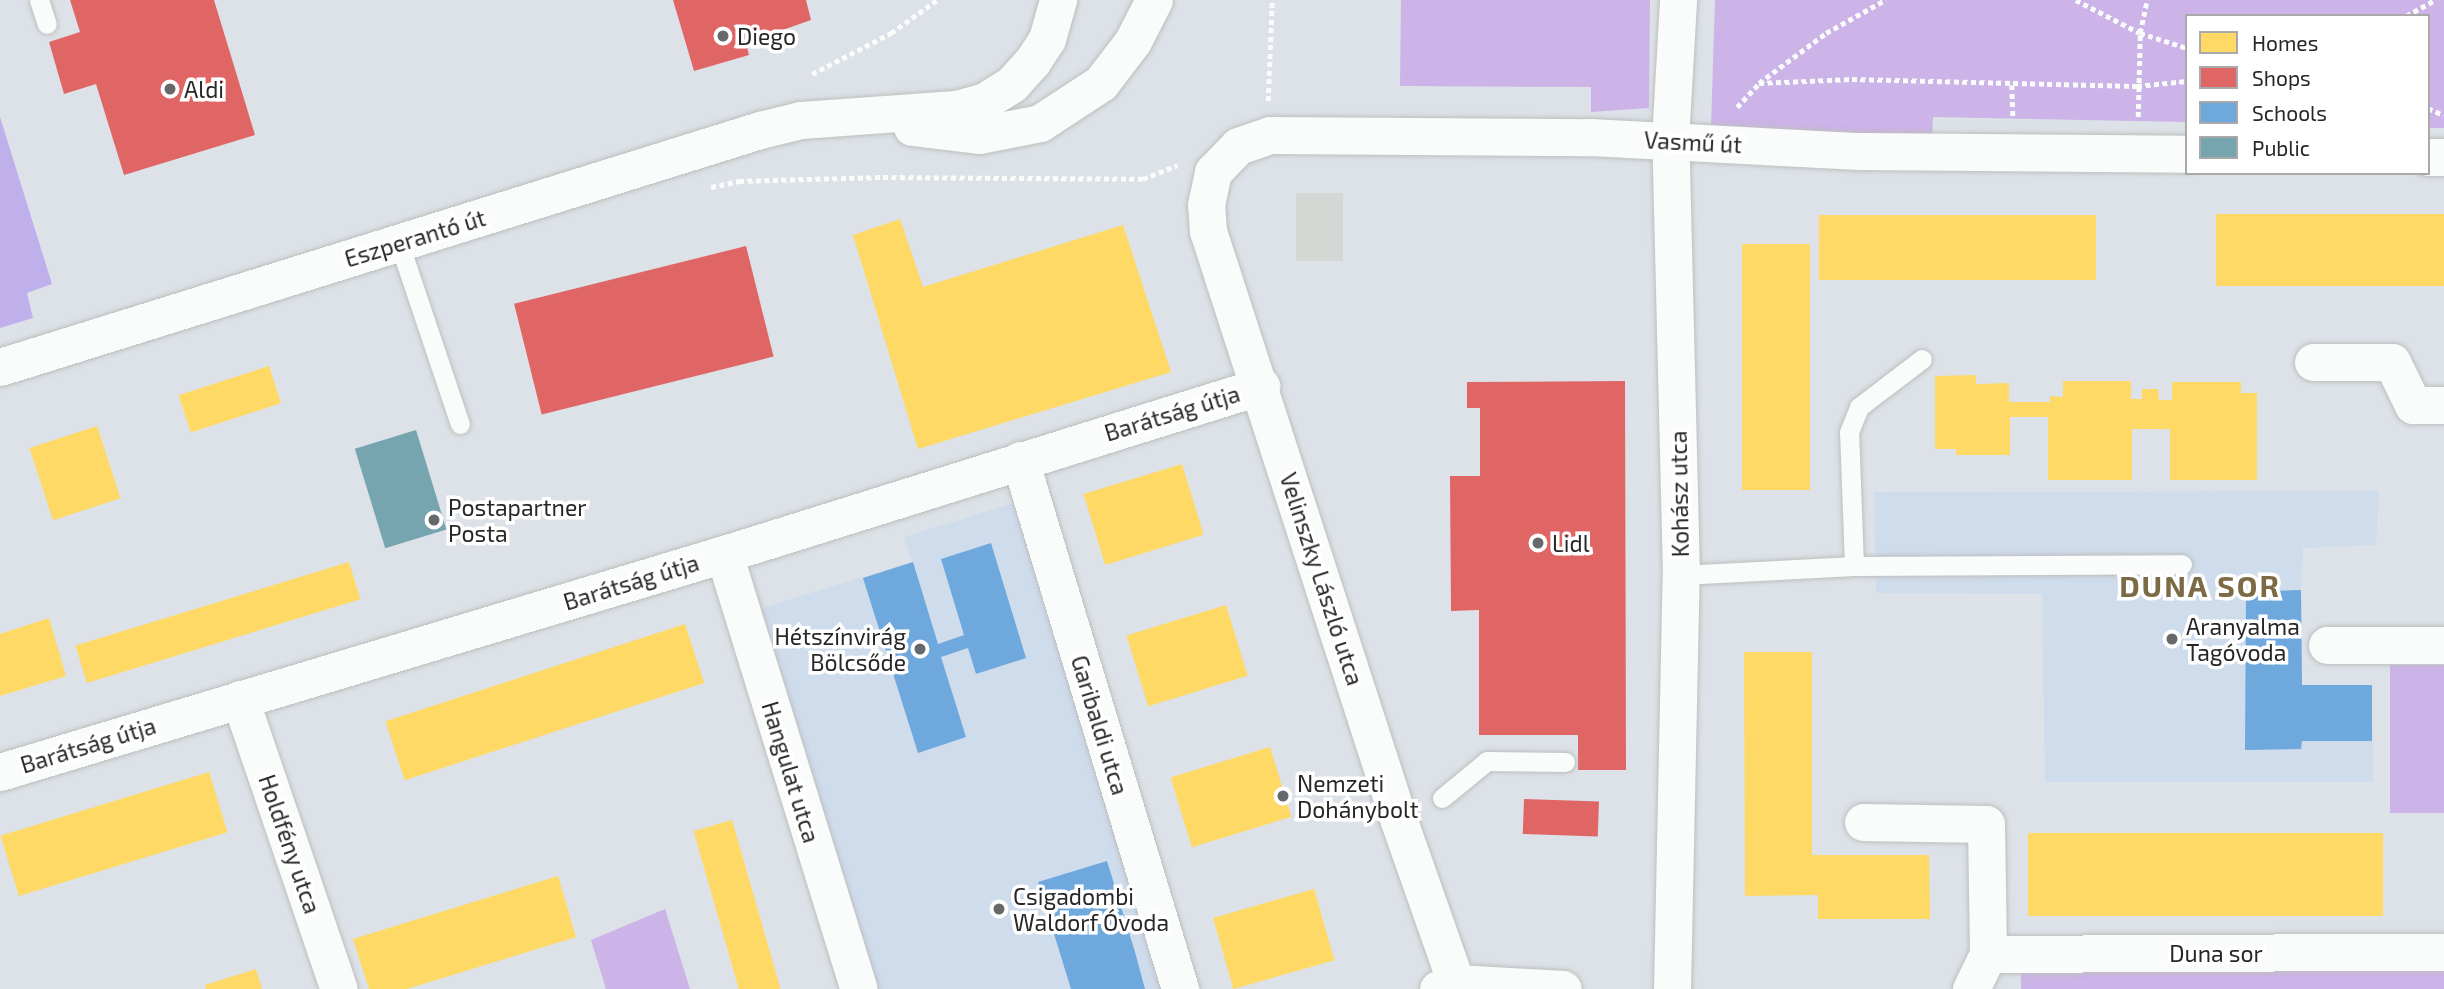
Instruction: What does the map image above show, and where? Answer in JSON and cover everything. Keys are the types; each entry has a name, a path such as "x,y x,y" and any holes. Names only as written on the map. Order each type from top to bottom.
{"street":[{"name":"Eszperantó út","path":"0,368 760,130 831,116 956,109 985,101 1012,84 1032,62 1047,38 1058,0"},
{"name":"Eszperantó út","path":"831,116 979,135 1040,123 1101,83 1133,41 1154,0"},
{"name":"Kohász utca","path":"1672,989 1681,575 1670,140 1678,0"},
{"name":"Vasmű út","path":"1213,172 1238,146 1270,135 1670,140 1860,151 2185,154"},
{"name":"Velinszky László utca","path":"1213,172 1206,205 1208,231 1261,386 1399,821 1447,986"},
{"path":"2313,362 2392,362 2413,405 2444,405"},
{"name":"Barátság útja","path":"0,772 723,554 1261,386"},
{"name":"Garibaldi utca","path":"1020,460 1180,989"},
{"name":"Hangulat utca","path":"723,554 859,989"},
{"path":"2327,645 2444,645"},
{"name":"Holdfény utca","path":"240,699 339,989"},
{"path":"1863,822 1986,824 1988,954 1971,989"},
{"name":"Duna sor","path":"1988,954 2444,952"},
{"path":"1447,986 1563,989"}],"lane":[{"path":"39,0 47,24"},
{"path":"399,243 460,424"},
{"path":"1854,566 1849,432 1859,407 1922,359"},
{"path":"1681,575 1854,566 2182,564"},
{"path":"1442,798 1487,761 1565,762"}],"path":[{"path":"812,74 891,33 936,0"},
{"path":"1268,104 1272,0"},
{"path":"1734,110 1759,83 1826,33 1885,0"},
{"path":"2076,0 2140,33 2185,47"},
{"path":"2138,122 2140,33 2147,0"},
{"path":"2410,14 2435,0"},
{"path":"1759,83 1852,79 2137,86 2185,81"},
{"path":"2012,85 2013,119"},
{"path":"701,189 739,181 830,178 1143,179"}],"shaded area":[{"path":"1401,0 1650,0 1649,108 1591,112 1591,87 1400,86"},
{"path":"1715,0 2444,0 2444,128 2430,128 2430,14 2185,14 2185,122 1933,117 1932,139 1711,127"},
{"path":"0,117 52,284 27,293 33,318 0,328"},
{"path":"1296,193 1343,193 1343,261 1296,261"},
{"name":"Aranyalma Tagóvoda","path":"2379,491 2376,545 2303,548 2301,590 2302,685 2372,685 2373,782 2045,782 2042,594 1876,593 1874,492"},
{"path":"1020,501 1170,989 877,989 762,608 912,562 904,537"},
{"path":"2390,665 2444,665 2444,813 2390,813"},
{"path":"665,909 690,989 606,989 591,940"},
{"path":"2021,969 2444,969 2444,989 2021,989"}],"building: Homes":[{"path":"2216,214 2444,214 2444,286 2216,286"},
{"path":"1819,215 2096,215 2096,280 1819,280"},
{"path":"900,219 923,287 1123,225 1171,372 918,449 853,235"},
{"path":"1742,244 1810,244 1810,490 1742,490"},
{"path":"269,366 281,403 191,432 179,395"},
{"path":"1976,375 1976,384 2009,383 2009,402 2050,402 2050,396 2063,397 2063,381 2131,381 2131,399 2142,399 2142,389 2158,389 2159,400 2172,400 2172,382 2241,382 2241,393 2257,393 2257,480 2170,480 2170,429 2132,429 2132,480 2048,480 2048,417 2010,417 2010,455 1956,455 1956,449 1935,449 1935,376"},
{"path":"97,426 120,498 53,520 29,448"},
{"path":"1182,464 1204,535 1105,565 1084,494"},
{"path":"349,562 360,599 87,683 75,646"},
{"path":"1226,605 1248,676 1148,706 1127,635"},
{"path":"49,618 66,676 0,696 0,634"},
{"path":"685,624 704,683 405,780 385,721"},
{"path":"1744,652 1812,652 1812,855 1929,855 1930,919 1818,919 1818,895 1745,896"},
{"path":"1270,747 1291,817 1192,847 1171,777"},
{"path":"209,772 227,832 19,896 1,836"},
{"path":"732,820 780,989 739,989 694,831"},
{"path":"2028,833 2383,833 2383,916 2028,916"},
{"path":"558,876 576,937 407,989 369,989 353,939"},
{"path":"1314,889 1334,960 1233,989 1213,918"},
{"path":"256,969 262,989 206,989 205,985"}],"building: Shops":[{"name":"Aldi","path":"70,0 214,0 255,135 124,175 96,84 64,94 49,42 80,32"},
{"name":"Diego","path":"673,0 806,0 811,20 746,43 749,55 694,71"},
{"path":"746,246 774,357 542,414 514,304"},
{"name":"Lidl","path":"1625,381 1626,770 1578,770 1578,735 1479,735 1479,610 1451,611 1450,476 1480,476 1480,408 1467,408 1467,382"},
{"path":"1524,799 1599,802 1598,837 1523,834"}],"building: Schools":[{"path":"991,543 1026,658 976,674 968,648 941,657 966,737 918,753 863,578 913,562 938,644 964,635 941,559"},
{"name":"Aranyalma Tagóvoda","path":"2301,590 2302,685 2372,685 2372,741 2302,741 2301,749 2245,750 2246,592"},
{"path":"1107,861 1145,989 1071,989 1038,882"}],"building: Public":[{"path":"416,430 446,529 385,548 355,449"}],"place":[{"name":"Diego","path":"723,36"},
{"name":"Aldi","path":"170,89"},
{"name":"Postapartner Posta","path":"434,520"},
{"name":"Lidl","path":"1538,543"},
{"name":"Aranyalma Tagóvoda","path":"2172,639"},
{"name":"Hétszínvirág Bölcsőde","path":"920,649"},
{"name":"Nemzeti Dohánybolt","path":"1283,796"},
{"name":"Csigadombi Waldorf Óvoda","path":"999,909"}],"district":[{"name":"DUNA SOR","path":"2200,585"}]}
